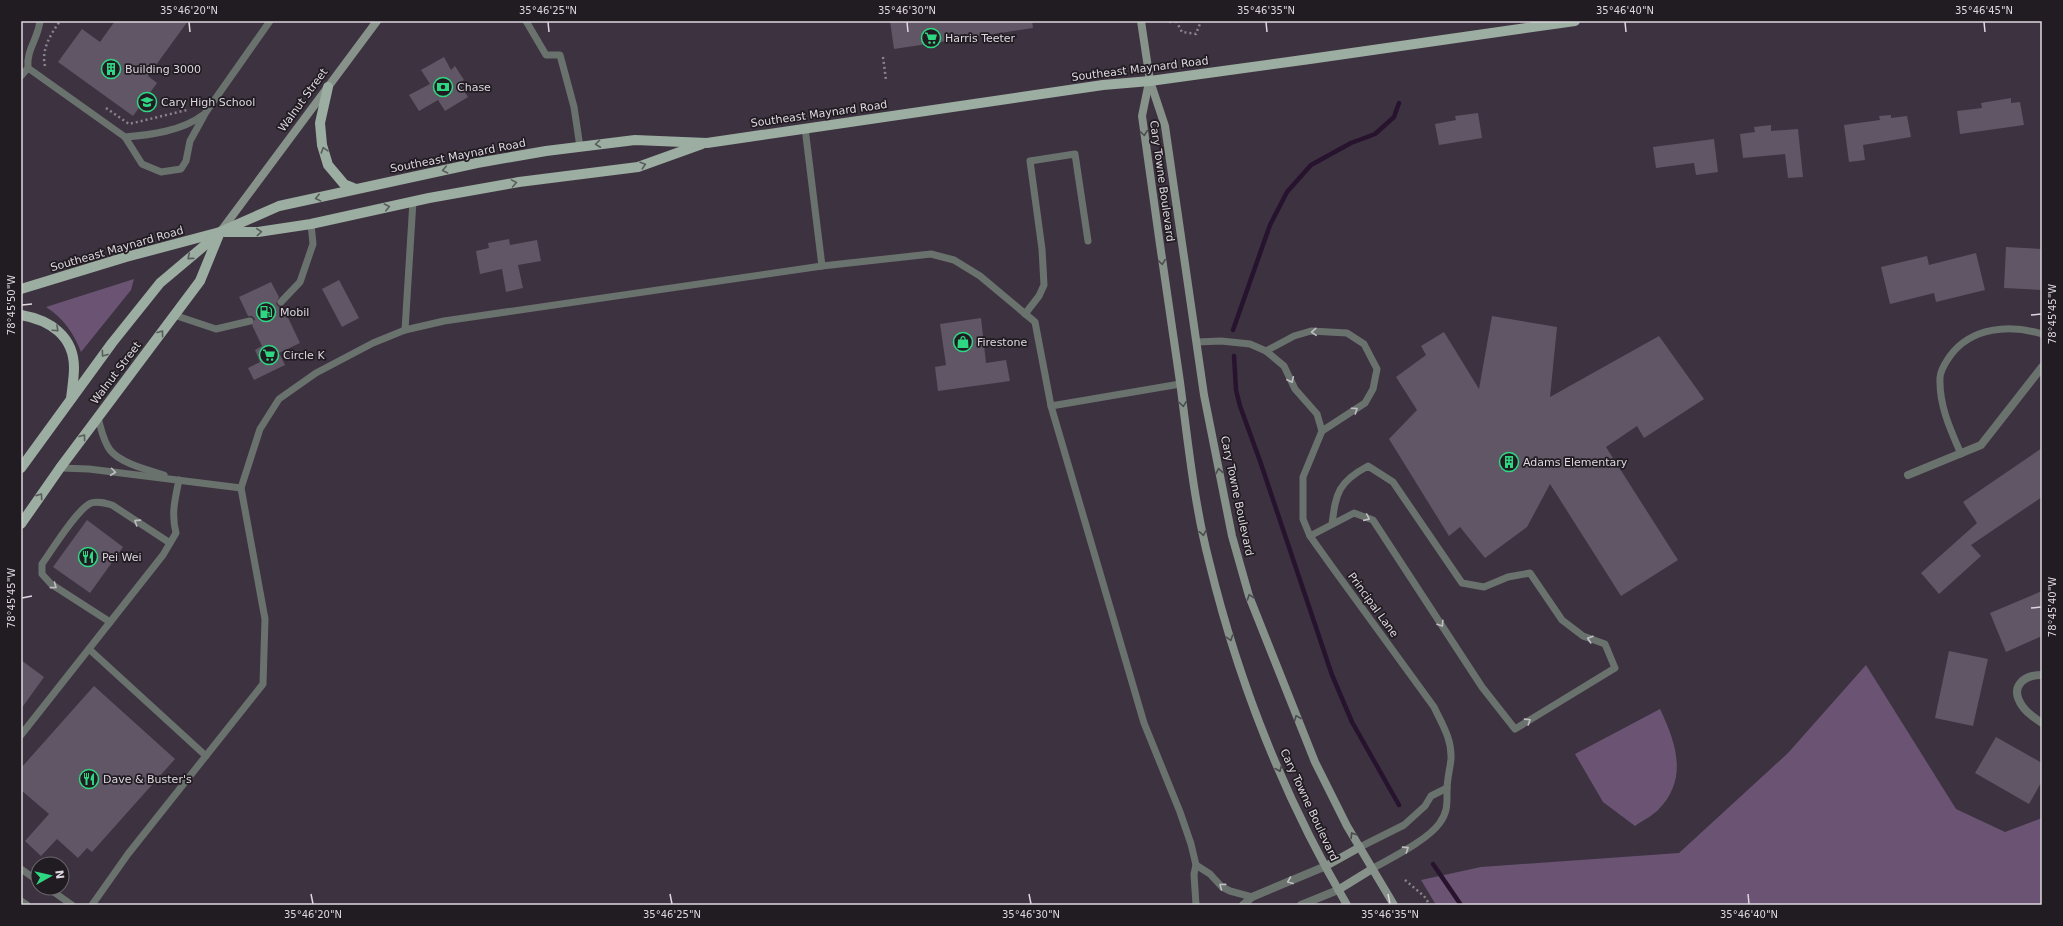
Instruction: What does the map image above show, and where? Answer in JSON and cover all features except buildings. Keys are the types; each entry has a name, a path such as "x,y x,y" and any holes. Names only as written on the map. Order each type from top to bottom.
{"main road":[{"name":"Walnut Street","path":"21,468 70,400 160,283 220,232 377,21"},
{"path":"1141,21 1150,81"},
{"name":"Southeast Maynard Road","path":"220,232 258,232 311,224 413,201 519,182 638,167 707,143 1103,85 1150,81 1575,21"},
{"name":"Cary Towne Boulevard","path":"1150,81 1166,126 1204,395 1232,536 1249,596 1315,762 1347,826 1394,905"},
{"name":"Cary Towne Boulevard","path":"1150,81 1142,116 1193,477 1208,560 1229,634 1279,771 1338,890 1347,905"},
{"path":"328,86 320,123 322,145 328,165 344,184 356,189"},
{"name":"Southeast Maynard Road","path":"21,289 126,256 220,232 279,206 477,163 635,140 707,143"},
{"name":"Walnut Street","path":"21,524 60,468 200,281 220,232"},
{"path":"21,314 52,325 67,342 74,368 70,400"},
{"path":"1326,866 1360,847"},
{"path":"1338,890 1372,869"}],"street":[{"path":"1908,475 1981,446 2042,367"},
{"path":"2042,675 2028,676 2019,683 2017,695 2023,708 2042,723"},
{"path":"1243,905 1252,897 1326,866"},
{"path":"1302,905 1338,890"}],"lane":[{"path":"21,76 28,68 27,56 38,32 40,21"},
{"path":"28,68 125,137 142,164 161,172 181,169 186,161 190,140 206,112 270,21"},
{"path":"526,21 546,55 560,55 574,106 580,147"},
{"path":"125,137 179,127 193,122 206,112"},
{"path":"805,128 822,266"},
{"path":"1025,314 1039,296 1044,284 1042,249 1030,161 1075,154 1088,241"},
{"path":"405,330 413,201"},
{"path":"281,302 300,282 313,244 311,224"},
{"path":"92,905 128,854 262,684 265,619 241,488 260,430 279,399 316,373 373,343 405,330 444,321 822,266 932,254 954,260 980,276 1035,322 1051,406 1144,723 1180,812 1196,865 1194,874 1196,905"},
{"path":"174,315 216,329 250,321"},
{"path":"1960,454 1947,424 1940,398 1940,376 1945,362 1953,352 1972,337 1992,330 2015,328 2042,334"},
{"path":"1197,342 1221,341 1243,344 1266,351 1284,366 1295,389 1317,414 1322,431 1365,403 1373,389 1377,369 1364,344 1347,333 1311,331 1294,336 1266,351"},
{"path":"1051,406 1180,384"},
{"path":"98,418 104,441 110,451 130,464 179,480"},
{"name":"Principal Lane","path":"1322,431 1303,477 1303,519 1310,536 1434,707 1446,730 1450,744 1451,757 1447,788 1448,808 1439,824 1427,834 1372,869"},
{"path":"1310,536 1354,513 1373,520 1482,687 1515,729 1615,668 1605,644 1583,636 1562,620 1530,573 1508,577 1484,587 1462,583 1393,482 1368,466 1352,475 1336,494 1332,524"},
{"path":"60,468 88,469 241,488"},
{"path":"21,735 163,555 170,544 176,533 172,519 179,480"},
{"path":"110,622 51,584 42,574 42,564 81,510 90,503 101,502 112,505 170,544"},
{"path":"89,649 206,756"},
{"path":"1360,847 1404,825 1425,806 1431,796 1447,788"},
{"path":"1196,865 1210,874 1222,887 1230,891 1252,897"},
{"path":"21,869 30,875"},
{"path":"59,896 72,905"},
{"path":"21,901 27,905"}],"path":[{"path":"51,71 45,67 44,62 48,40 60,21"},
{"path":"1169,22 1176,21 1182,32 1196,34 1201,21"},
{"path":"883,57 886,80"},
{"path":"104,106 130,124 190,108"},
{"path":"1405,880 1424,896 1430,905"}],"shaded area":[{"path":"134,279 131,290 81,352 75,338 67,326 58,316 46,307"},
{"path":"1866,665 1956,809 2005,832 2042,818 2042,905 1436,905 1421,880 1481,867 1679,853 1788,753"},
{"path":"1660,709 1675,748 1677,761 1674,786 1668,798 1658,810 1635,826 1603,802 1575,754"}],"waterway":[{"path":"1233,330 1270,225 1287,192 1311,165 1351,143 1375,134 1394,117 1399,103"},
{"path":"1234,356 1236,390 1240,406 1332,675 1352,722 1399,805"},
{"path":"1433,864 1461,905"}],"place":[{"name":"Harris Teeter","path":"931,38"},
{"name":"Building 3000","path":"111,69"},
{"name":"Chase","path":"443,87"},
{"name":"Cary High School","path":"147,102"},
{"name":"Mobil","path":"266,312"},
{"name":"Firestone","path":"963,342"},
{"name":"Circle K","path":"269,355"},
{"name":"Adams Elementary","path":"1509,462"},
{"name":"Pei Wei","path":"88,557"},
{"name":"Dave & Buster's","path":"89,779"}]}
